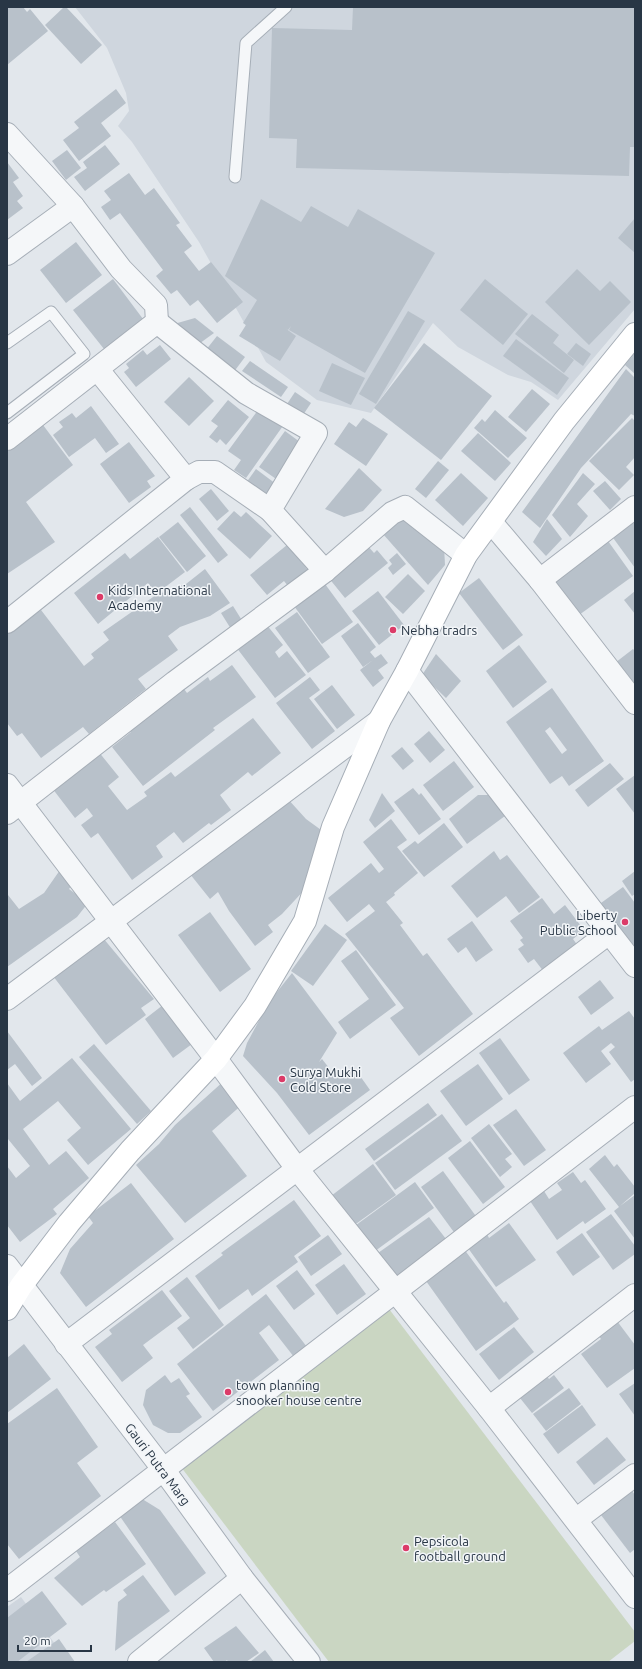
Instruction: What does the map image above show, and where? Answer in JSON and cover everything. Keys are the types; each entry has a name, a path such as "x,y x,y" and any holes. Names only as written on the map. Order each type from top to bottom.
{"main road":[{"path":"7,1309 21,1286 69,1223 130,1151 216,1059 255,1006 305,921 333,826 378,721 407,671 466,555 564,421 635,334"}],"street":[{"path":"7,134 73,206 121,269 156,305 157,322 246,393 316,433 270,510"},
{"path":"7,254 73,206"},
{"path":"8,436 98,370 157,322"},
{"path":"98,370 186,479"},
{"path":"7,622 186,479 199,472 215,472 270,510 325,571"},
{"path":"13,808 175,682 325,571 392,514 405,507 466,555"},
{"path":"540,580 635,507"},
{"path":"491,522 540,580 635,703"},
{"path":"407,671 635,966"},
{"path":"7,999 378,721"},
{"path":"7,785 13,808 110,922 216,1059 298,1170 396,1290 576,1519 635,1597"},
{"path":"66,1344 298,1170 609,933"},
{"path":"7,1590 635,1107"},
{"name":"Gauri Putra Marg","path":"7,1266 163,1469 242,1578 309,1662"},
{"path":"489,1408 635,1295"},
{"path":"576,1519 635,1475"},
{"path":"138,1662 242,1578"}],"lane":[{"path":"234,177 246,44 286,7"},
{"path":"7,343 51,312 84,354 7,413"}],"shaded area":[{"path":"75,7 635,7 635,309 558,400 531,382 508,375 458,347 433,323 371,413 317,400 266,362 199,242 132,142 118,126 129,111 126,93 107,48"},
{"path":"21,1597 68,1662 7,1662 7,1607"}],"green space":[{"name":"Pepsicola football ground","path":"386,1305 635,1632 635,1641 608,1662 329,1662 178,1463"}],"building":[{"path":"7,7 23,7 27,12 30,9 48,31 7,65"},
{"path":"64,7 66,7 102,45 81,64 45,25"},
{"path":"353,7 635,7 635,147 630,147 629,176 296,168 297,139 269,138 272,28 352,30"},
{"path":"116,89 126,103 101,123 111,136 79,161 63,140 79,128 74,122"},
{"path":"105,145 120,164 85,191 74,177 87,168 83,162"},
{"path":"67,150 81,168 66,180 52,161"},
{"path":"7,162 19,178 13,182 23,196 17,201 23,208 7,220"},
{"path":"129,173 145,195 154,188 180,223 176,225 192,246 184,252 199,271 211,262 243,302 217,323 198,300 190,306 177,290 171,294 156,276 163,270 120,213 110,220 101,207 111,200 104,191"},
{"path":"261,199 301,222 311,206 348,227 358,209 435,253 365,373 289,330 291,326 288,330 285,328 296,336 280,361 239,336 246,325 243,323 257,300 225,276"},
{"path":"635,218 635,253 618,238"},
{"path":"76,242 102,275 66,303 40,270"},
{"path":"577,269 600,291 610,281 631,302 589,345 545,302"},
{"path":"113,279 143,319 104,349 73,310"},
{"path":"485,279 528,314 503,345 460,310"},
{"path":"408,311 425,321 376,404 359,394"},
{"path":"532,314 559,335 553,343 574,360 564,373 515,334"},
{"path":"195,318 214,333 196,346 174,324"},
{"path":"217,336 245,357 230,377 202,355"},
{"path":"516,339 569,378 557,395 503,356"},
{"path":"424,343 492,396 441,460 374,408"},
{"path":"576,343 591,354 583,366 567,354"},
{"path":"160,345 171,359 136,387 124,372 129,368 126,364 143,350 147,355"},
{"path":"635,353 635,374 625,365"},
{"path":"250,361 288,387 281,397 242,371"},
{"path":"332,363 365,378 351,405 319,391"},
{"path":"626,369 635,378 635,416 631,414 581,468 540,528 522,512"},
{"path":"189,377 214,401 189,426 164,402"},
{"path":"532,389 550,404 526,432 508,417"},
{"path":"295,392 311,403 303,415 287,404"},
{"path":"228,400 249,417 226,445 220,439 217,443 209,437 218,426 211,421"},
{"path":"91,406 119,444 106,453 95,438 69,457 53,435 63,427 59,422 72,413 76,418"},
{"path":"261,406 285,423 246,478 234,470 241,460 228,451"},
{"path":"495,410 527,438 508,458 474,428 482,419 485,422"},
{"path":"363,418 388,434 366,466 334,444 349,422 356,427"},
{"path":"632,418 635,421 635,457 626,467 634,475 619,490 589,461"},
{"path":"43,425 73,465 26,502 55,542 7,574 7,452"},
{"path":"285,431 304,445 279,481 259,467"},
{"path":"478,433 511,463 495,481 461,451"},
{"path":"129,442 155,476 147,481 151,487 129,503 100,464"},
{"path":"438,461 449,470 426,498 415,489"},
{"path":"359,468 382,490 363,511 344,517 325,509"},
{"path":"256,469 276,484 267,497 246,483"},
{"path":"461,473 488,498 463,526 435,500"},
{"path":"583,473 595,484 577,504 588,516 570,537 552,515"},
{"path":"605,481 621,499 610,510 593,491"},
{"path":"211,489 229,511 217,521 199,499"},
{"path":"190,507 228,555 218,563 180,515"},
{"path":"407,510 444,546 445,565 428,585 383,534"},
{"path":"234,511 241,517 246,512 272,536 250,559 217,529"},
{"path":"635,518 635,568 611,535"},
{"path":"547,519 562,539 546,556 533,542"},
{"path":"178,522 206,556 187,572 159,537"},
{"path":"158,537 185,572 156,594 148,583 98,624 74,593 125,553 130,559"},
{"path":"608,541 633,576 579,615 554,579"},
{"path":"287,545 308,570 288,586 284,581 267,595 250,575"},
{"path":"367,545 374,553 377,550 388,563 345,598 328,577"},
{"path":"397,553 406,564 393,575 388,568 392,564 389,560"},
{"path":"205,569 230,603 210,616 180,627 168,636 178,650 138,679 146,689 89,734 83,727 41,758 22,733 17,736 7,723 7,627 12,632 41,610 84,666 94,658 91,654 109,640 103,632 156,595 186,584"},
{"path":"408,574 425,591 403,614 385,597"},
{"path":"479,578 523,635 503,650 459,593"},
{"path":"325,584 353,622 322,644 294,606"},
{"path":"378,591 404,625 379,645 352,611"},
{"path":"635,591 635,614 624,600"},
{"path":"233,606 243,622 231,629 221,613"},
{"path":"297,612 330,657 308,673 275,628"},
{"path":"358,623 376,647 370,652 375,658 381,654 388,663 378,670 384,678 373,687 360,670 373,660 363,667 341,636"},
{"path":"266,624 283,645 275,652 279,658 287,651 306,675 275,698 236,647"},
{"path":"519,645 547,682 513,708 486,671"},
{"path":"633,649 635,651 635,697 611,666"},
{"path":"436,654 461,681 446,698 422,675"},
{"path":"232,665 256,697 213,728 215,730 143,786 112,747 131,732 129,730 184,689 187,693 208,677 210,681"},
{"path":"310,677 320,690 309,698 335,731 312,749 276,703"},
{"path":"332,685 355,715 337,729 314,699"},
{"path":"552,688 604,761 569,786 562,776 550,784 506,722","holes":["550,727 567,750 562,754 545,731"]},
{"path":"253,718 281,753 252,776 248,772 220,795 231,810 211,825 209,823 183,843 174,832 156,846 163,857 132,880 98,833 91,838 81,825 93,816 87,808 75,818 52,788 98,751 119,777 108,786 127,810 147,796 144,792 171,772 175,777"},
{"path":"429,731 445,750 430,763 414,744"},
{"path":"402,747 414,761 403,770 391,756"},
{"path":"454,761 474,787 443,811 423,785"},
{"path":"610,763 624,779 588,807 575,790"},
{"path":"635,775 635,814 616,789"},
{"path":"413,788 419,795 421,793 441,819 419,835 394,802"},
{"path":"382,793 395,811 375,828 369,820"},
{"path":"478,795 493,795 509,813 467,844 449,819"},
{"path":"287,798 306,819 328,835 308,886 282,914 268,925 273,932 255,946 229,911 218,892 210,899 190,874"},
{"path":"391,819 407,840 397,847 418,873 394,893 395,895 386,902 403,923 400,925 423,956 427,953 473,1014 419,1056 390,1018 404,1008 345,934 375,911 369,904 347,922 328,898 371,863 379,873 384,869 363,842"},
{"path":"444,823 463,847 424,877 402,851 415,841 418,844"},
{"path":"494,851 500,860 507,855 540,897 519,913 506,896 477,918 451,886"},
{"path":"60,870 75,881 69,889 88,903 77,917 7,967 7,896 8,895 19,909 44,893"},
{"path":"635,871 635,894 632,896 622,881"},
{"name":"Liberty Public School","path":"623,887 635,903 635,949 601,903"},
{"path":"542,898 554,914 565,905 584,930 573,939 578,946 544,972 534,959 528,963 518,949 524,945 520,940 523,938 510,921"},
{"path":"210,912 251,969 220,992 178,935"},
{"path":"472,921 493,950 476,962 466,947 458,953 447,939"},
{"path":"325,924 347,940 313,986 291,971"},
{"path":"103,938 154,999 141,1008 146,1015 106,1045 53,976"},
{"path":"356,950 396,1005 350,1039 338,1022 369,999 341,961"},
{"path":"292,973 337,1033 319,1062 322,1059 337,1078 353,1066 370,1090 309,1135 277,1093 243,1056 247,1043 269,1002"},
{"path":"600,980 614,998 591,1015 578,997"},
{"path":"163,1005 192,1044 173,1058 145,1019"},
{"path":"629,1011 635,1019 635,1079 631,1082 609,1052 615,1047 611,1043 601,1051 611,1064 586,1083 563,1053 599,1026 602,1030"},
{"path":"7,1031 42,1078 32,1086 15,1064 7,1070"},
{"path":"500,1038 530,1080 509,1095 479,1053"},
{"path":"94,1044 151,1111 137,1124 79,1057"},
{"path":"72,1058 131,1129 88,1165 67,1140 81,1128 58,1101 23,1129 49,1165 66,1151 89,1178 53,1209 57,1214 20,1242 7,1225 7,1166 16,1178 30,1166 8,1139 7,1140 7,1083 20,1101"},
{"path":"478,1064 503,1099 466,1126 440,1091"},
{"path":"225,1080 244,1103 212,1131 247,1176 185,1223 136,1165 159,1144 175,1125"},
{"path":"428,1103 437,1115 374,1161 365,1149"},
{"path":"516,1109 546,1150 524,1166 493,1125"},
{"path":"442,1114 462,1141 395,1190 375,1163"},
{"path":"489,1124 512,1154 505,1159 512,1167 500,1177 471,1138"},
{"path":"470,1141 505,1187 483,1204 448,1158"},
{"path":"605,1155 614,1167 617,1164 635,1187 635,1193 620,1206 635,1195 635,1239 614,1211 619,1207 589,1169"},
{"path":"373,1164 396,1195 353,1226 331,1196"},
{"path":"443,1171 478,1219 456,1235 421,1187"},
{"path":"573,1172 581,1183 585,1180 606,1209 585,1224 583,1221 557,1240 530,1201 544,1191 549,1199 562,1190 557,1183"},
{"path":"415,1182 434,1208 371,1254 352,1228"},
{"path":"131,1183 174,1239 86,1307 60,1273 70,1249 93,1223 88,1216"},
{"path":"294,1200 321,1236 294,1256 298,1262 252,1296 248,1289 219,1310 195,1276 223,1255 221,1253"},
{"path":"611,1214 635,1246 635,1254 613,1270 586,1232"},
{"path":"429,1217 446,1239 396,1277 378,1253"},
{"path":"509,1223 536,1260 496,1287 468,1248 487,1234 489,1238"},
{"path":"582,1233 600,1257 573,1276 556,1252"},
{"path":"328,1235 342,1254 311,1276 298,1257"},
{"path":"461,1245 504,1303 506,1301 519,1319 476,1351 421,1274"},
{"path":"344,1264 366,1294 337,1315 315,1285"},
{"path":"297,1270 315,1294 294,1310 276,1286"},
{"path":"187,1277 224,1325 193,1349 177,1328 190,1318 169,1291"},
{"path":"162,1290 182,1316 143,1345 153,1358 122,1382 95,1347 112,1334 109,1330"},
{"path":"266,1294 307,1347 294,1357 269,1325 259,1333 279,1360 213,1411 177,1364"},
{"path":"617,1321 635,1345 635,1368 607,1388 581,1354 601,1339 598,1335"},
{"path":"514,1327 534,1352 499,1380 479,1354"},
{"path":"24,1344 51,1379 7,1413 7,1358"},
{"path":"543,1371 549,1379 554,1375 564,1388 532,1413 516,1393"},
{"path":"165,1375 171,1383 179,1378 190,1394 186,1396 202,1417 180,1433 168,1433 153,1425 143,1405 146,1390"},
{"path":"635,1383 635,1416 619,1394"},
{"path":"57,1388 98,1447 77,1463 101,1496 19,1559 7,1544 7,1424"},
{"path":"569,1388 581,1404 546,1431 533,1414"},
{"path":"582,1405 596,1425 558,1454 543,1434"},
{"path":"607,1437 626,1460 594,1485 576,1462"},
{"path":"632,1491 635,1495 635,1549 630,1553 601,1515"},
{"path":"139,1497 160,1510 206,1573 175,1596 117,1512"},
{"path":"115,1522 146,1564 106,1592 104,1590 82,1606 54,1578 80,1557 76,1551"},
{"path":"143,1575 170,1611 115,1651 118,1602 127,1595 123,1590"},
{"path":"42,1591 67,1624 17,1662 7,1662 7,1618"},
{"path":"236,1626 259,1653 246,1662 228,1662 227,1660 225,1662 214,1662 204,1648"},
{"path":"59,1639 75,1662 26,1662"},
{"path":"265,1650 274,1662 250,1662"}],"place":[{"name":"Kids International Academy","path":"100,597"},
{"name":"Nebha tradrs","path":"393,630"},
{"name":"Liberty Public School","path":"625,922"},
{"name":"Surya Mukhi Cold Store","path":"282,1079"},
{"name":"town planning snooker house centre","path":"228,1392"},
{"name":"Pepsicola football ground","path":"406,1548"}]}
